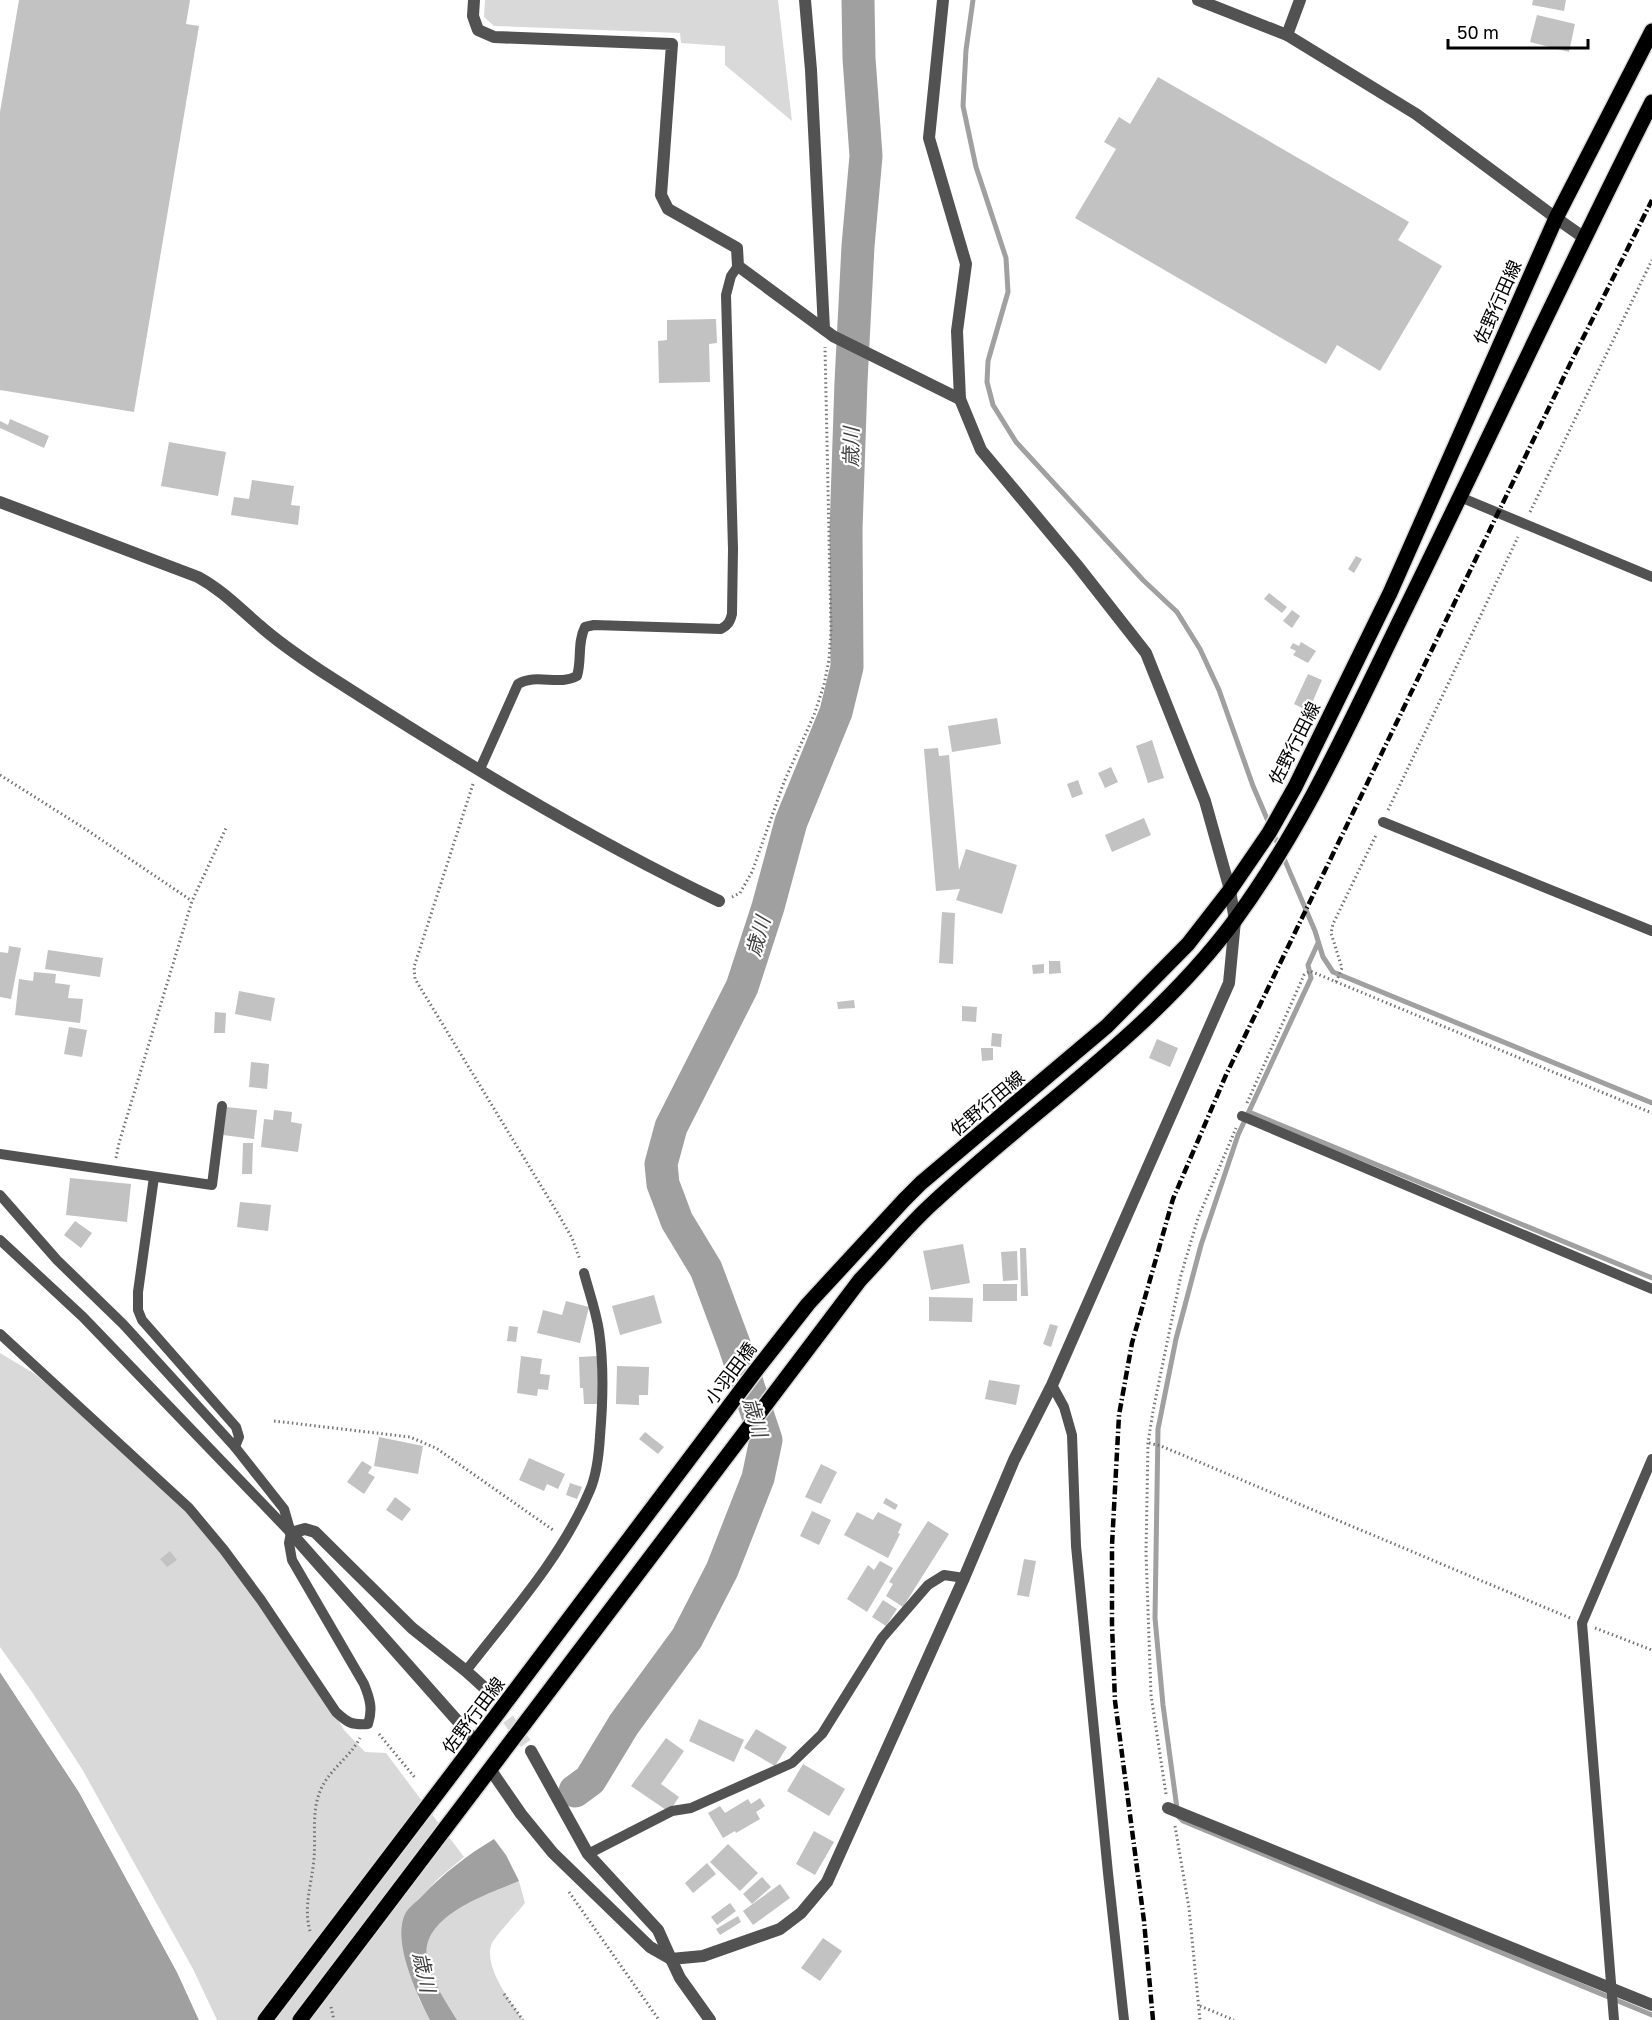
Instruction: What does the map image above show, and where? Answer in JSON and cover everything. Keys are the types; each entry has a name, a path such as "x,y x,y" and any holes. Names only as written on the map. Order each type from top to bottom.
{"main road":[{"name":"佐野行田線","path":"781,1338 808,1304 921,1183 1107,1026 1188,944 1230,890 1269,832 1295,787 1390,593 1556,218 1652,32"},
{"path":"300,2020 860,1280 933,1202 1116,1046 1178,987 1234,921 1313,798 1584,237 1652,102"},
{"name":"小羽田橋","path":"710,1431 781,1338"},
{"name":"佐野行田線","path":"265,2020 477,1743 710,1431"}],"street":[{"path":"474,0 473,16 478,30 494,37 672,44 661,195 668,209 738,248 738,266 829,332 960,399"},
{"path":"805,0 829,332"},
{"path":"490,1769 521,1814 553,1853 650,1947 671,1959 703,1956 780,1929 801,1913 827,1882 964,1578 1014,1460 1052,1385 1229,983 1234,921 1230,890 1205,801 1146,653 1077,565 981,450 960,399 957,331 966,264 929,138 943,0"},
{"path":"1198,0 1287,35 1416,114 1584,237"},
{"path":"1287,35 1300,0"},
{"path":"0,502 198,577 213,585 260,626 319,670 587,833 719,901"},
{"path":"477,1743 291,1533 306,1529 315,1532 412,1628 487,1690"},
{"path":"531,1751 588,1854 658,1930 684,1985 710,2020"},
{"path":"1168,1808 1652,2005"}],"lane":[{"path":"480,770 518,684 525,679 566,680 577,676 580,667 580,636 585,627 594,625 721,628 729,622 732,614 733,549 726,295 731,276 738,266"},
{"path":"1460,497 1652,577"},
{"path":"1383,822 1652,931"},
{"path":"0,1154 212,1185 222,1106"},
{"path":"1242,1116 1652,1289"},
{"path":"154,1177 138,1292 138,1310 142,1320 236,1427 239,1437 235,1447"},
{"path":"0,1195 57,1260 123,1324 235,1447 284,1509 291,1533 289,1543 292,1560 364,1684 371,1702 372,1713 368,1724 356,1725 347,1722 336,1712 261,1600 189,1508 0,1334"},
{"path":"0,1240 83,1317 291,1533"},
{"path":"466,1671 552,1560 591,1488 599,1454 602,1369 599,1330 584,1273"},
{"path":"1052,1385 1064,1407 1072,1435 1078,1570 1124,2020"},
{"path":"1614,2020 1582,1623 1652,1459"},
{"path":"588,1854 672,1811 691,1808 792,1763 822,1734 882,1638 928,1585 945,1575 964,1578"}],"path":[{"path":"1336,982 1342,968 1331,933 1334,924 1652,260"},
{"path":"719,901 741,893 752,872 784,782 814,715 829,660 831,630 829,332"},
{"path":"480,770 471,787 414,967 415,979 560,1217 572,1238 584,1273"},
{"path":"0,775 192,901"},
{"path":"113,1172 118,1143 192,901 226,828"},
{"path":"1200,2020 1188,1908 1174,1822 1168,1808 1151,1695 1146,1553 1148,1443 1180,1275 1198,1218 1304,975 1310,971 1652,1113"},
{"path":"274,1421 410,1437 436,1448 565,1538"},
{"path":"1148,1443 1161,1446 1582,1623 1652,1650"},
{"path":"310,1933 307,1902 314,1859 315,1805 327,1778 354,1749 368,1724 379,1733 416,1779"},
{"path":"567,1889 659,2020"},
{"path":"504,1994 523,2020"},
{"path":"328,1998 334,2020"},
{"path":"1200,2005 1234,2020"}],"shaded area":[{"path":"485,0 778,0 792,121 725,65 725,46 681,43 680,33 494,26 484,17"},
{"path":"0,1353 35,1374 189,1508 316,1682 344,1730 365,1752 386,1753 464,1857 439,1878 414,1904 418,1997 430,2020 217,2020 193,1969 82,1769 0,1647"},
{"path":"519,1881 525,1903 492,1943 490,1952 494,1973 523,2020 457,2020 436,1985 430,1970 427,1946 433,1932 443,1920 473,1900"}],"water":[{"path":"0,1672 79,1792 177,1972 199,2020 0,2020"},
{"path":"494,1839 506,1855 519,1881 473,1900 443,1920 433,1932 427,1946 430,1970 436,1985 457,2020 430,2020 413,1983 404,1953 402,1926 405,1914 447,1873"}],"pier":[{"path":"0,1669 82,1791 180,1971 202,2020 199,2020 177,1972 79,1792"}],"building":[{"path":"19,0 190,0 186,24 199,26 134,412 0,390 0,112"},
{"path":"1533,0 1566,0 1564,11 1532,5"},
{"path":"1537,15 1575,24 1569,52 1530,42"},
{"path":"1158,77 1409,222 1398,240 1442,266 1380,371 1337,345 1326,364 1075,218 1116,149 1104,142 1119,117 1130,124"},
{"path":"716,319 717,343 709,344 710,382 659,383 658,341 667,340 667,320"},
{"path":"10,419 49,436 44,448 0,428 0,421 8,425"},
{"path":"169,442 226,452 218,496 161,486"},
{"path":"252,480 294,486 291,505 300,506 298,525 231,515 234,497 249,499"},
{"path":"1356,556 1362,559 1354,573 1348,569"},
{"path":"1269,593 1287,607 1282,613 1264,599"},
{"path":"1292,610 1300,616 1292,628 1283,621"},
{"path":"1301,642 1316,651 1308,663 1293,655 1296,651 1290,648 1293,643 1299,646"},
{"path":"1308,674 1322,680 1312,703 1308,701 1304,709 1294,704"},
{"path":"997,718 1001,744 952,752 948,726"},
{"path":"1152,740 1164,778 1148,783 1136,746"},
{"path":"938,748 939,756 949,755 959,870 966,849 1017,865 1002,914 956,900 960,889 936,891 924,749"},
{"path":"1111,767 1118,782 1105,788 1098,773"},
{"path":"1078,780 1083,794 1072,798 1067,784"},
{"path":"1144,818 1151,835 1112,852 1105,835"},
{"path":"942,912 955,913 953,964 939,963"},
{"path":"9,946 21,948 11,999 0,997 0,952 8,953"},
{"path":"48,950 103,958 100,977 45,969"},
{"path":"1049,961 1060,961 1061,973 1049,974"},
{"path":"1044,964 1044,973 1033,974 1032,965"},
{"path":"34,972 56,974 55,983 70,985 68,998 83,999 80,1023 15,1015 19,979 33,981"},
{"path":"239,991 275,998 271,1021 235,1014"},
{"path":"854,1000 855,1008 838,1009 837,1002"},
{"path":"962,1006 977,1007 976,1022 962,1021"},
{"path":"215,1012 226,1013 225,1033 214,1033"},
{"path":"69,1027 87,1030 82,1057 64,1054"},
{"path":"992,1033 1002,1034 1001,1047 991,1046"},
{"path":"1157,1039 1178,1048 1170,1067 1149,1058"},
{"path":"981,1048 993,1048 993,1060 982,1061"},
{"path":"251,1062 269,1064 267,1089 249,1087"},
{"path":"226,1107 257,1110 254,1139 223,1135"},
{"path":"274,1110 292,1112 291,1122 302,1124 298,1152 261,1147 264,1119 273,1120"},
{"path":"243,1143 253,1143 252,1174 242,1174"},
{"path":"70,1178 131,1184 127,1222 66,1215"},
{"path":"240,1202 271,1205 268,1231 237,1227"},
{"path":"75,1221 92,1233 81,1248 64,1235"},
{"path":"963,1244 970,1283 931,1290 923,1251"},
{"path":"1020,1248 1026,1248 1028,1296 1021,1296"},
{"path":"1017,1251 1018,1280 1003,1281 1001,1252"},
{"path":"983,1284 1017,1284 1017,1301 983,1301"},
{"path":"654,1295 662,1323 620,1335 612,1306"},
{"path":"929,1297 973,1298 972,1322 929,1321"},
{"path":"566,1301 589,1307 580,1343 537,1333 543,1310 562,1315"},
{"path":"1050,1324 1058,1326 1051,1347 1043,1344"},
{"path":"509,1326 518,1327 516,1342 507,1341"},
{"path":"521,1356 542,1359 540,1374 550,1375 548,1390 538,1389 537,1396 517,1393"},
{"path":"597,1356 598,1404 584,1404 583,1388 580,1388 579,1357"},
{"path":"617,1366 649,1367 648,1395 639,1395 639,1405 616,1404"},
{"path":"989,1380 1020,1385 1016,1405 985,1399"},
{"path":"645,1432 664,1447 658,1454 639,1439"},
{"path":"379,1437 423,1446 418,1474 374,1466"},
{"path":"529,1458 565,1474 558,1489 547,1484 544,1491 519,1480"},
{"path":"362,1461 372,1467 368,1473 375,1477 364,1494 347,1482"},
{"path":"821,1464 837,1472 821,1504 805,1497"},
{"path":"570,1483 582,1487 577,1499 566,1495"},
{"path":"395,1497 411,1509 402,1521 386,1510"},
{"path":"886,1498 898,1505 895,1510 883,1503"},
{"path":"812,1511 831,1520 819,1545 800,1536"},
{"path":"857,1512 873,1520 878,1512 902,1524 898,1533 900,1534 888,1558 844,1535"},
{"path":"928,1521 949,1534 903,1607 886,1596 893,1584 889,1582"},
{"path":"170,1551 177,1560 167,1567 160,1559"},
{"path":"1024,1559 1036,1561 1029,1597 1017,1595"},
{"path":"880,1561 893,1568 867,1612 847,1599 868,1565 874,1570"},
{"path":"883,1600 897,1609 886,1626 872,1617"},
{"path":"699,1719 744,1740 734,1762 689,1741"},
{"path":"756,1729 787,1747 775,1766 744,1748"},
{"path":"666,1738 684,1751 661,1784 679,1797 669,1812 631,1786"},
{"path":"803,1764 845,1789 829,1816 787,1791"},
{"path":"760,1798 765,1806 756,1812 760,1819 723,1838 708,1813 720,1806 725,1813 748,1799 751,1804"},
{"path":"814,1831 834,1842 815,1875 796,1864"},
{"path":"728,1844 758,1873 740,1891 710,1862"},
{"path":"707,1863 716,1874 693,1893 685,1883"},
{"path":"762,1877 771,1887 752,1904 743,1894"},
{"path":"780,1884 790,1898 753,1925 743,1911"},
{"path":"730,1903 736,1911 717,1925 711,1917"},
{"path":"738,1916 741,1922 720,1935 716,1929"},
{"path":"823,1938 842,1951 820,1981 801,1968"}],"waterway":[{"name":"歳川","path":"575,1791 590,1780 624,1724 687,1638 722,1570 758,1478 766,1440 706,1269 677,1221 663,1184 661,1164 671,1127 742,987 768,907 791,822 836,712 847,667 846,530 851,382 858,246 866,156 859,58 858,0"},
{"path":"973,0 966,50 963,106 976,167 1006,258 1008,292 988,361 987,382 993,405 1016,442 1143,580 1177,612 1200,649 1219,690 1253,786 1315,931 1323,957 1333,972 1652,1103"},
{"path":"1318,943 1308,965 1311,978 1238,1135 1201,1245 1176,1339 1158,1429 1155,1618 1163,1705 1178,1816 1183,1821 1652,2015"},
{"path":"1249,1112 1652,1278"}],"tunnel":[{"path":"487,1690 531,1751"}],"railway":[{"path":"1153,2020 1144,1921 1115,1701 1112,1625 1112,1545 1119,1415 1132,1343 1173,1199 1226,1075 1573,358 1652,200"}]}
